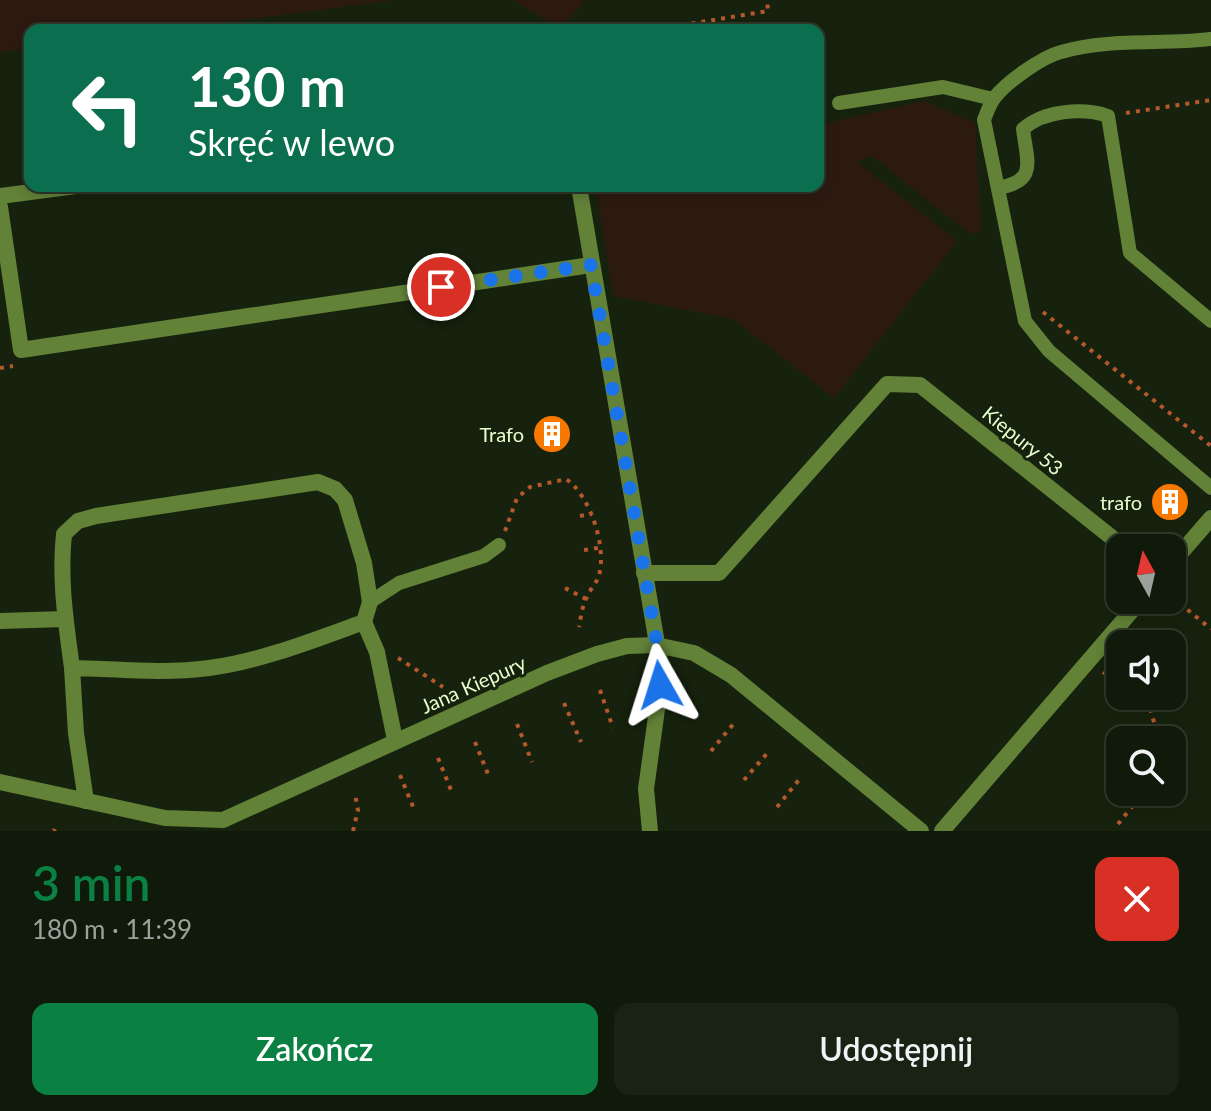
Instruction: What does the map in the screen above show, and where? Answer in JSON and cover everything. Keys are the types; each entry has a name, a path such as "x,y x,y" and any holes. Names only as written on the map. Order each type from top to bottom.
{"street":[{"path":"0,196 30,192"},
{"path":"580,192 662,673 646,789 650,831"},
{"path":"0,207 21,350 591,265"},
{"name":"Kiepury 53","path":"644,573 719,573 887,384 920,385 1107,534"},
{"path":"86,801 76,733 61,559 64,534 78,521 318,482 335,489 345,500 364,563 370,602 364,622 377,652 395,740"},
{"path":"1186,547 1211,518"},
{"path":"942,831 1128,614"},
{"path":"0,621 65,619"},
{"path":"72,668 209,668 315,640 364,622"},
{"name":"Jana Kiepury","path":"0,782 165,818 224,825 395,740 597,654 627,646 656,645 694,653 731,675 919,830"}],"lane":[{"path":"1211,39 1176,44 1109,45 1060,52 1015,78 993,99 984,120 1025,321 1049,351 1211,488"},
{"path":"839,103 943,87 993,99"},
{"path":"998,188 1016,185 1024,179 1028,168 1023,129 1035,119 1091,110 1108,116 1130,253 1211,321"},
{"path":"370,602 399,583 484,556 499,545"}],"path":[{"path":"689,24 768,11 767,0"},
{"path":"1108,116 1211,100"},
{"path":"1037,302 1042,311 1211,446"},
{"path":"499,545 517,498 530,487 566,479 578,486 592,514 601,557 599,576 586,599 579,627"},
{"path":"580,516 592,514"},
{"path":"584,550 598,548"},
{"path":"565,588 586,599"},
{"path":"1186,608 1211,629"},
{"path":"388,651 443,687"},
{"path":"600,690 613,728"},
{"path":"564,703 581,742"},
{"path":"711,751 735,722"},
{"path":"517,724 532,762"},
{"path":"475,742 490,779"},
{"path":"744,780 770,750"},
{"path":"438,758 453,795"},
{"path":"400,775 414,809"},
{"path":"777,807 802,776"},
{"path":"353,831 358,810 355,794"},
{"path":"1118,824 1133,806"}],"shaded area":[{"path":"0,0 395,0 214,24 24,24 24,49 0,52"},
{"path":"512,0 585,0 565,24 553,24"},
{"path":"924,101 975,123 981,231 970,234 872,156 857,162 957,241 834,398 733,319 613,296 597,192 824,192 824,124"}],"place":[{"name":"Trafo","path":"552,434"},
{"name":"trafo","path":"1170,502"}],"route":[{"path":"441,287 591,265 662,673 660,685"}]}
